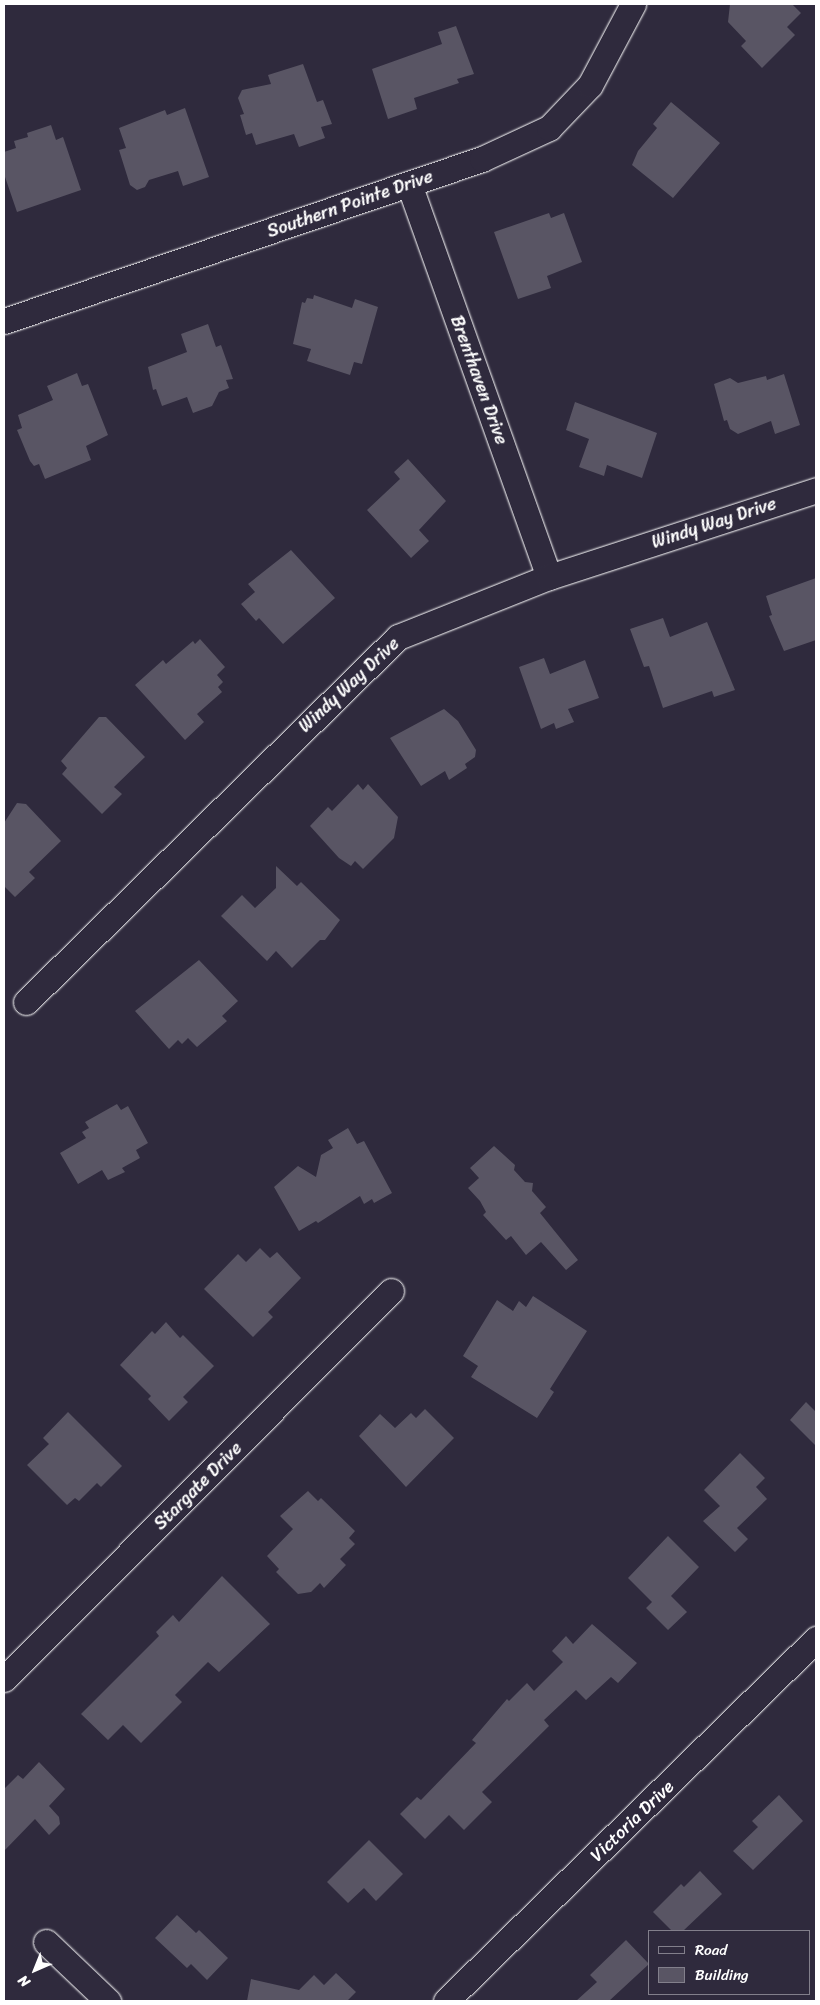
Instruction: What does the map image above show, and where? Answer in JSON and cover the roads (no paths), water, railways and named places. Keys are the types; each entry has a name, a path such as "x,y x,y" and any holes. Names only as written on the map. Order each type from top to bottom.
{"street":[{"name":"Southern Pointe Drive","path":"4,321 482,159 549,128 590,85 633,4"},
{"name":"Brenthaven Drive","path":"409,184 549,577"},
{"name":"Windy Way Drive","path":"26,1002 398,637 549,577 816,490"},
{"name":"Stargate Drive","path":"4,1679 391,1291"},
{"name":"Victoria Drive","path":"446,2001 816,1639"},
{"path":"46,1942 108,2001"}]}
